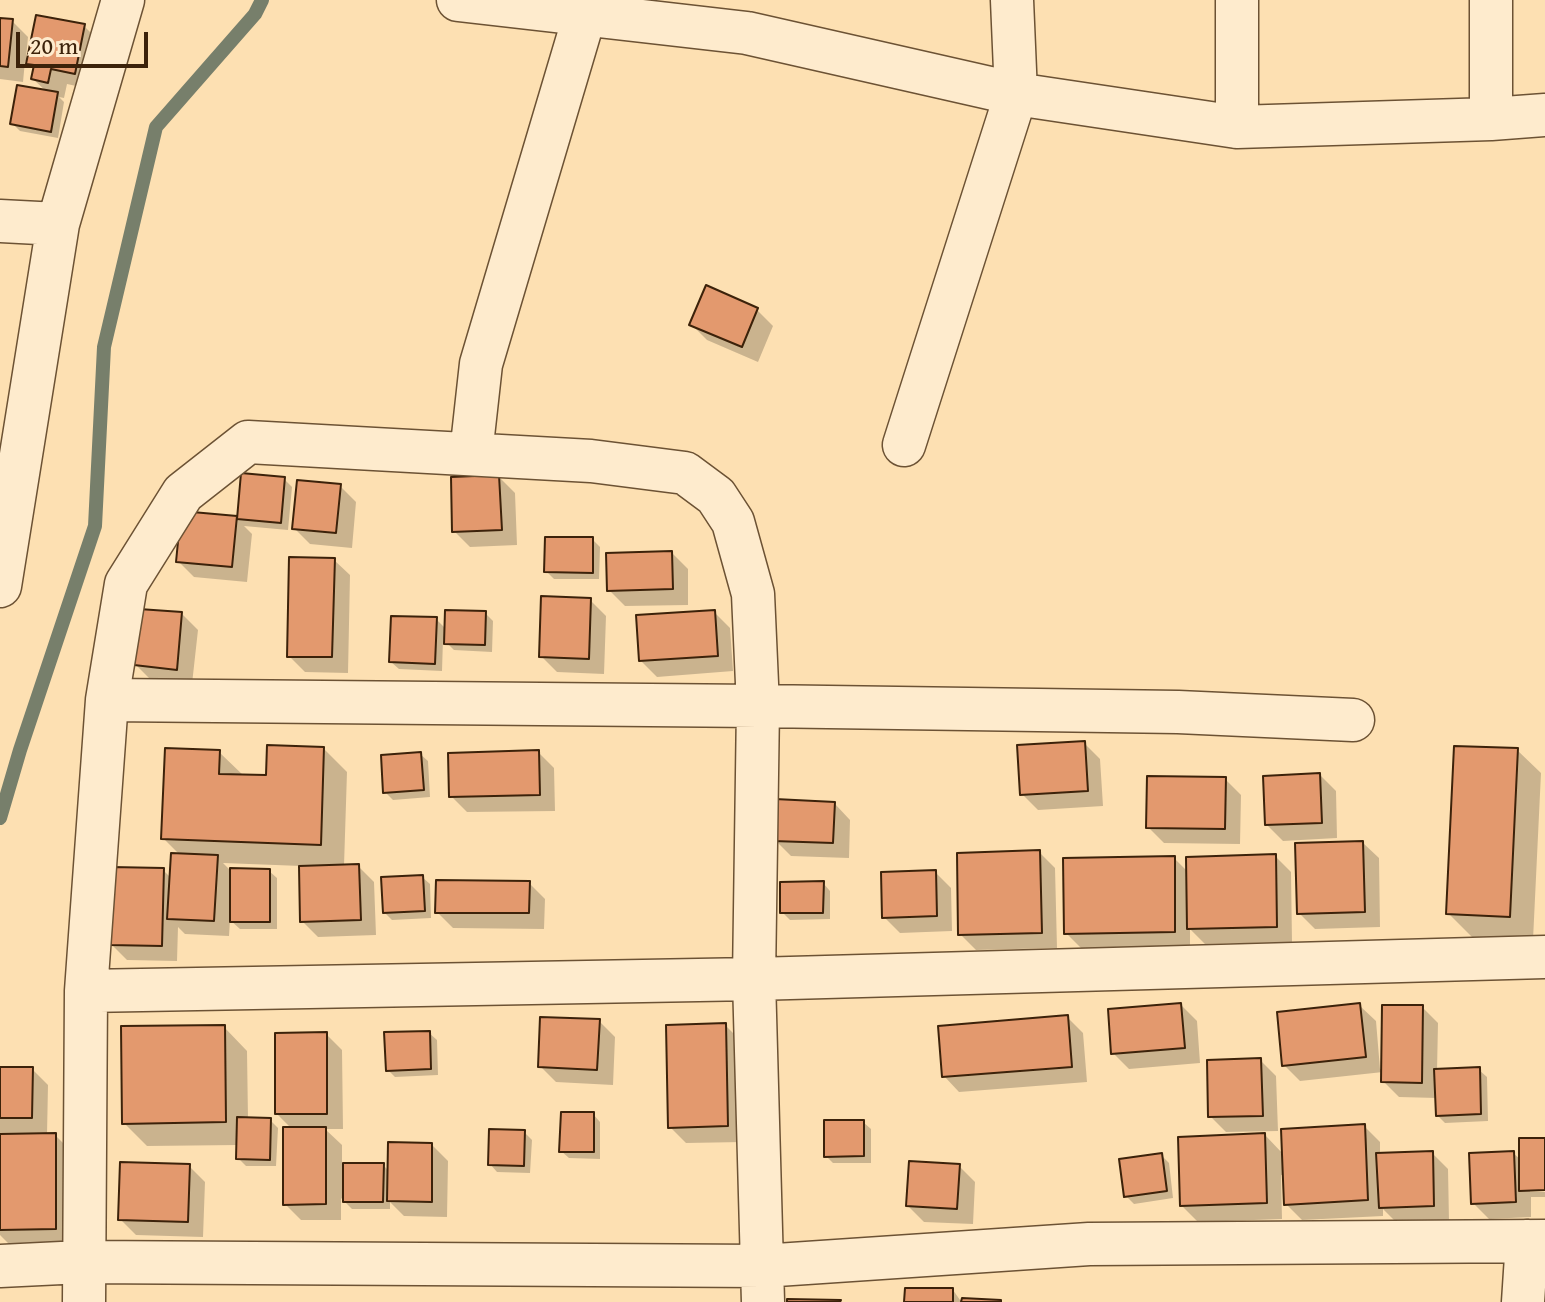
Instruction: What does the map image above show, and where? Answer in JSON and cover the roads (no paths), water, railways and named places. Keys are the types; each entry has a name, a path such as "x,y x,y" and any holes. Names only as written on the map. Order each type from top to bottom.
{"street":[{"path":"0,586 7,491 58,224 123,0"},
{"path":"458,0 585,14 748,16 1016,94 1237,127 1545,115"},
{"path":"904,445 1016,94 1012,0"},
{"path":"1237,0 1237,127"},
{"path":"1491,0 1491,119"},
{"path":"471,454 481,364 585,14"},
{"path":"0,221 58,224"},
{"path":"83,1282 86,991 107,700 126,584 183,493 248,442 591,461 685,473 716,496 733,522 753,594 758,706 754,979 762,1284"},
{"path":"107,700 1178,712 1353,720"},
{"path":"86,991 754,979 1545,957"},
{"path":"0,1266 83,1282 762,1284 1089,1244 1536,1241 1523,1302"}],"waterway":[{"path":"0,818 95,526 104,347 156,127 255,14 262,0"}]}
